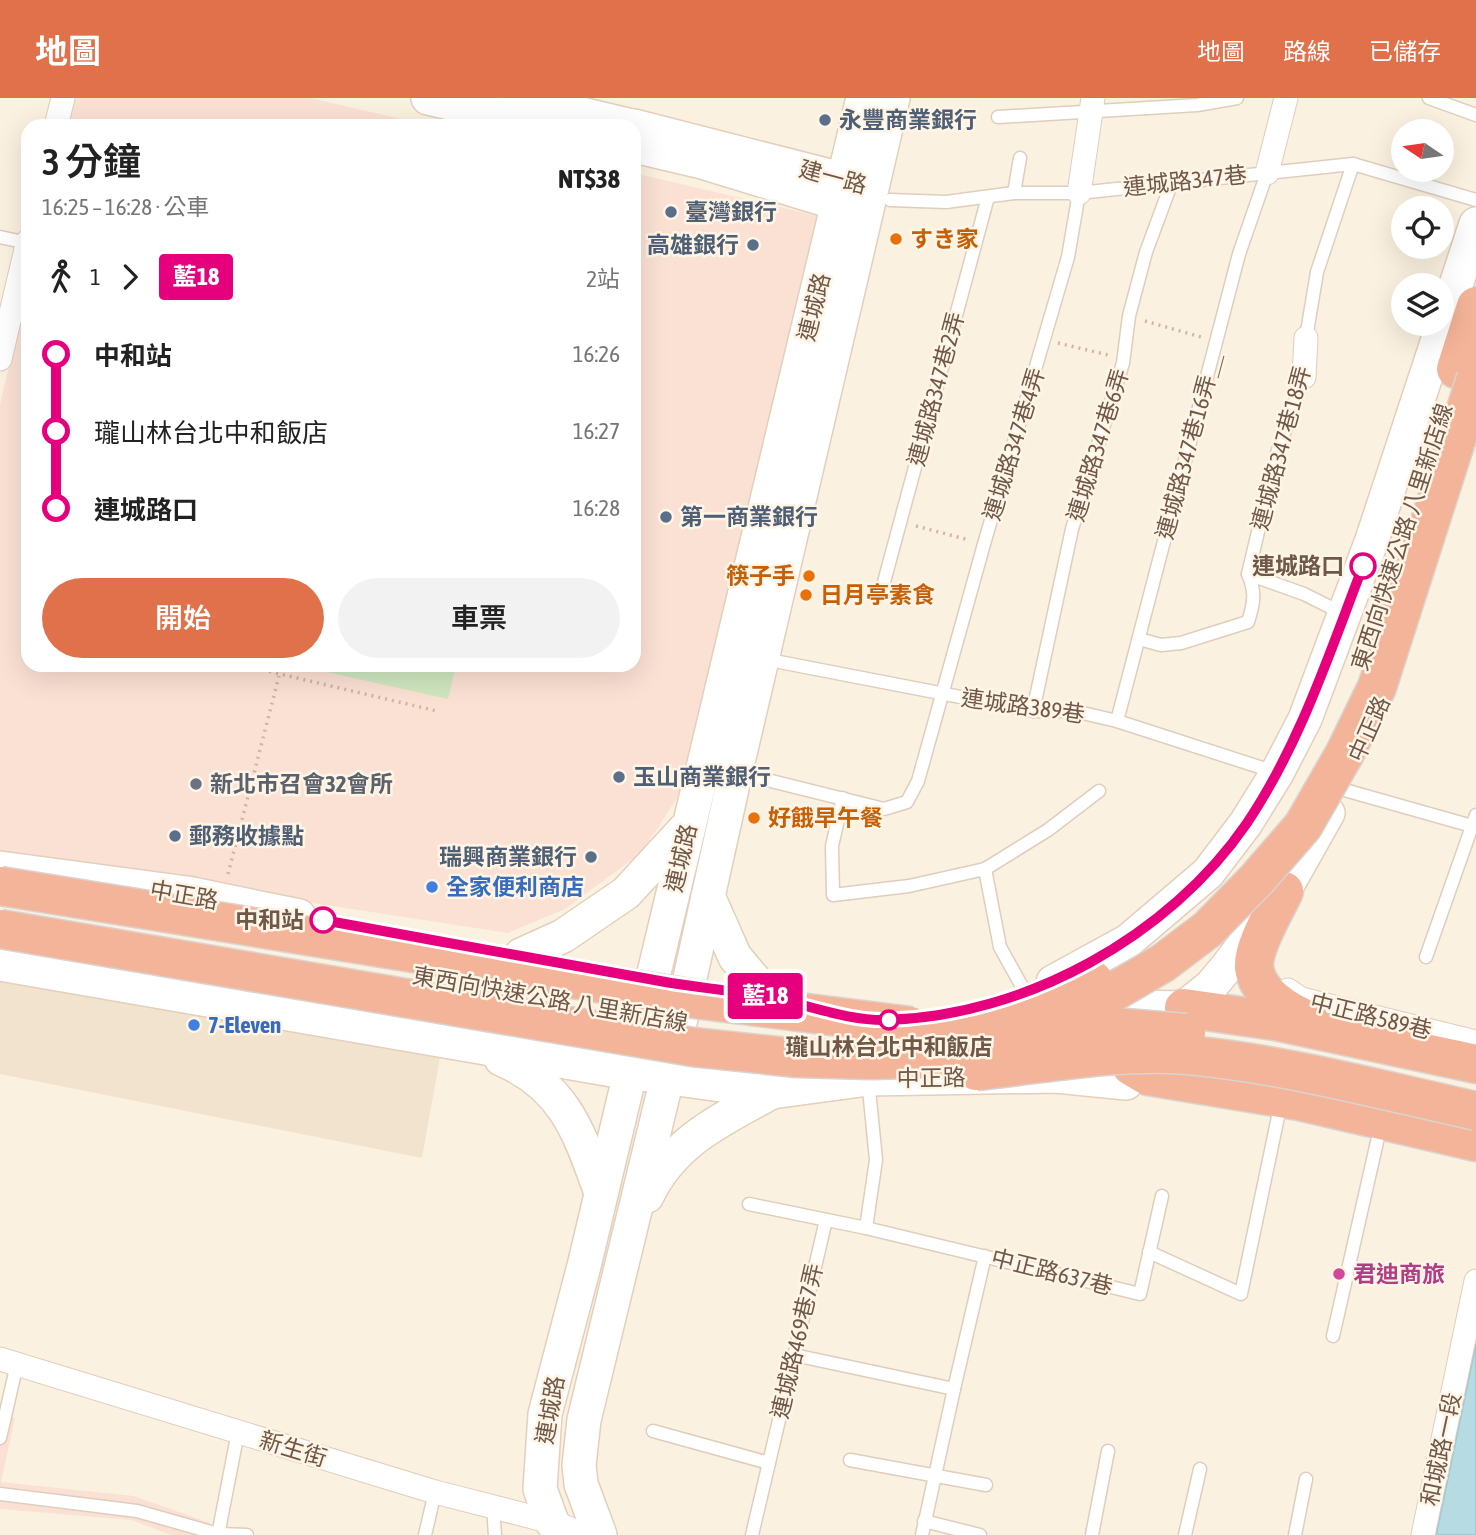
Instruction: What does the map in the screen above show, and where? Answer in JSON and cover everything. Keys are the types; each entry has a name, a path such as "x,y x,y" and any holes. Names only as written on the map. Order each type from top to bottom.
{"highway":[{"name":"東西向快速公路 八里新店線","path":"0,905 785,1038 867,1040 970,1026 1098,978 1183,921 1261,839 1302,784 1334,728 1360,671 1476,306"},
{"name":"東西向快速公路 八里新店線","path":"0,929 693,1047 797,1058 870,1060 946,1058 1010,1045 1079,1013 1172,956 1208,929 1257,879 1303,826 1345,752 1377,687 1476,378"},
{"path":"0,886 702,1000 981,1035"},
{"path":"1275,901 1255,957 1254,969 1263,987 1280,1006 1334,1033"},
{"path":"0,913 720,1038 833,1050 881,1049 1076,1024 1198,1034 1275,1044 1375,1063 1476,1089"},
{"path":"0,946 195,980 815,1072 971,1072 1139,1055 1186,1055 1265,1065 1476,1111"},
{"path":"1184,1009 1275,1021 1476,1064"},
{"path":"720,1038 746,1047 805,1054 880,1056 971,1072"},
{"path":"1117,1045 1131,1066 1148,1076 1299,1101 1476,1142"},
{"path":"1142,1086 1205,1086"}],"main road":[{"path":"428,98 517,119"},
{"name":"建一路","path":"516,98 604,119"},
{"name":"連城路","path":"600,1535 584,1495 579,1465 590,1396 671,1064 764,659 863,197 863,98"},
{"name":"連城路","path":"557,1528 540,1489 545,1414 689,824 863,197 893,98"},
{"name":"建一路","path":"641,128 863,197"},
{"name":"建一路","path":"641,148 863,197"},
{"name":"中正路","path":"0,867 221,900 521,955 649,991 686,997 769,997 854,1017 886,1020 940,1014 1051,983 1128,941 1208,873 1246,823 1277,773 1305,719 1376,531 1476,224"},
{"name":"中正路","path":"1108,1008 1116,976 1157,950 1233,886 1283,830 1337,740 1373,654 1428,470 1476,323"},
{"name":"中正路","path":"0,964 551,1059 633,1058 671,1064 772,1092 867,1079 1056,1076 1184,1009 1211,986 1275,901 1341,789 1384,701 1476,413"},
{"path":"521,955 563,936 625,893 689,824"},
{"path":"1275,901 1283,830"},
{"path":"1157,950 1208,873"},
{"path":"708,896 735,957 769,997"},
{"path":"1011,996 1108,1008 1184,1009"},
{"path":"686,997 745,1016 819,1020 854,1017"},
{"path":"1108,1008 1117,1045"},
{"path":"467,1044 525,1069 553,1094 580,1132 601,1193"},
{"path":"1056,1076 1142,1086"},
{"path":"632,1227 657,1175 681,1149 708,1128 772,1092"}],"street":[{"path":"58,119 63,98"},
{"path":"1267,173 1286,98"},
{"path":"1079,193 1092,104"},
{"path":"0,359 21,271"},
{"name":"連城路347巷18弄","path":"1304,377 1306,338"},
{"name":"中正路589巷","path":"1275,901 1270,955 1274,972 1284,987 1301,999 1476,1042"},
{"path":"1142,1086 1279,1112 1476,1155"},
{"name":"和城路一段","path":"1423,1535 1476,1281"},
{"name":"新生街","path":"8,1361 435,1492 587,1535"}],"lane":[{"path":"998,117 1092,104 1197,105 1237,98"},
{"path":"1429,98 1476,115"},
{"path":"1014,193 1020,158"},
{"name":"連城路347巷","path":"863,197 946,202 1014,193 1079,193 1353,164 1476,200"},
{"name":"連城路347巷18弄","path":"1306,338 1317,272 1353,164"},
{"name":"連城路347巷16弄＿","path":"1117,722 1239,254 1267,173"},
{"name":"連城路347巷6弄","path":"1033,711 1072,530 1123,363 1129,316 1146,252 1172,182"},
{"name":"連城路347巷4弄","path":"843,797 884,809 908,802 918,781 1068,257 1079,193"},
{"name":"連城路347巷2弄","path":"884,582 988,197"},
{"path":"0,237 21,241"},
{"name":"連城路347巷18弄","path":"1139,639 1161,645 1181,643 1248,622 1254,602 1254,588 1248,574 1276,456 1304,377"},
{"path":"1248,574 1304,594 1344,614"},
{"name":"連城路389巷","path":"764,659 1033,711 1074,711 1277,773"},
{"path":"736,775 843,797 832,846 833,895 909,886 985,869 1048,830 1099,791"},
{"path":"1341,789 1474,821 1426,957"},
{"path":"985,869 1011,996"},
{"path":"866,1228 876,1160 867,1079"},
{"path":"1149,1252 1241,1294 1279,1112"},
{"path":"1333,1336 1379,1133"},
{"name":"中正路637巷","path":"750,1204 866,1228 1140,1294 1162,1196"},
{"name":"連城路469巷7弄","path":"752,1535 826,1220"},
{"path":"922,1535 985,1256"},
{"path":"794,1355 954,1390"},
{"path":"0,1438 8,1361"},
{"path":"653,1431 769,1462"},
{"path":"218,1534 238,1432"},
{"path":"1092,1535 1108,1451"},
{"path":"850,1460 986,1485"},
{"path":"1185,1535 1200,1469"},
{"path":"1295,1535 1306,1479"},
{"path":"425,1535 435,1492"},
{"path":"0,1494 137,1511 218,1534 247,1535"},
{"path":"493,1507 495,1535"},
{"path":"924,1521 980,1535"}],"path":[{"path":"1129,316 1201,336 1213,351"},
{"path":"1045,341 1110,355 1123,363"},
{"path":"900,522 984,544"},
{"path":"272,672 437,711"},
{"path":"221,900 279,676"}],"shaded area":[{"path":"72,98 311,98 401,119 67,119"},
{"path":"641,175 822,217 679,795 641,853 565,909 508,933 0,855 0,404 21,314 21,672 641,672"},
{"path":"0,978 441,1052 422,1158 0,1074"},
{"path":"0,1414 15,1418 1,1482 134,1496 210,1523 208,1535 171,1535 131,1520 0,1509"}],"green space":[{"path":"326,672 454,672 448,699"}],"water":[{"path":"1476,1343 1476,1535 1436,1535"}],"bus line":[{"name":"藍18","path":"323,920 652,980 769,997 854,1017 886,1020 940,1014 997,1001 1051,983 1128,941 1208,873 1246,823 1277,773 1305,719 1363,566"}],"place":[{"name":"永豐商業銀行","path":"825,120"},
{"name":"臺灣銀行","path":"671,212"},
{"name":"すき家","path":"896,239"},
{"name":"高雄銀行","path":"753,245"},
{"name":"第一商業銀行","path":"666,517"},
{"name":"連城路口","path":"1363,566"},
{"name":"筷子手","path":"809,576"},
{"name":"日月亭素食","path":"806,595"},
{"name":"玉山商業銀行","path":"619,777"},
{"name":"新北市召會32會所","path":"196,784"},
{"name":"好餓早午餐","path":"754,818"},
{"name":"郵務收據點","path":"175,836"},
{"name":"瑞興商業銀行","path":"591,857"},
{"name":"全家便利商店","path":"432,887"},
{"name":"中和站","path":"323,920"},
{"name":"瓏山林台北中和飯店","path":"889,1020"},
{"name":"7-Eleven","path":"194,1025"},
{"name":"君迪商旅","path":"1339,1274"}]}
